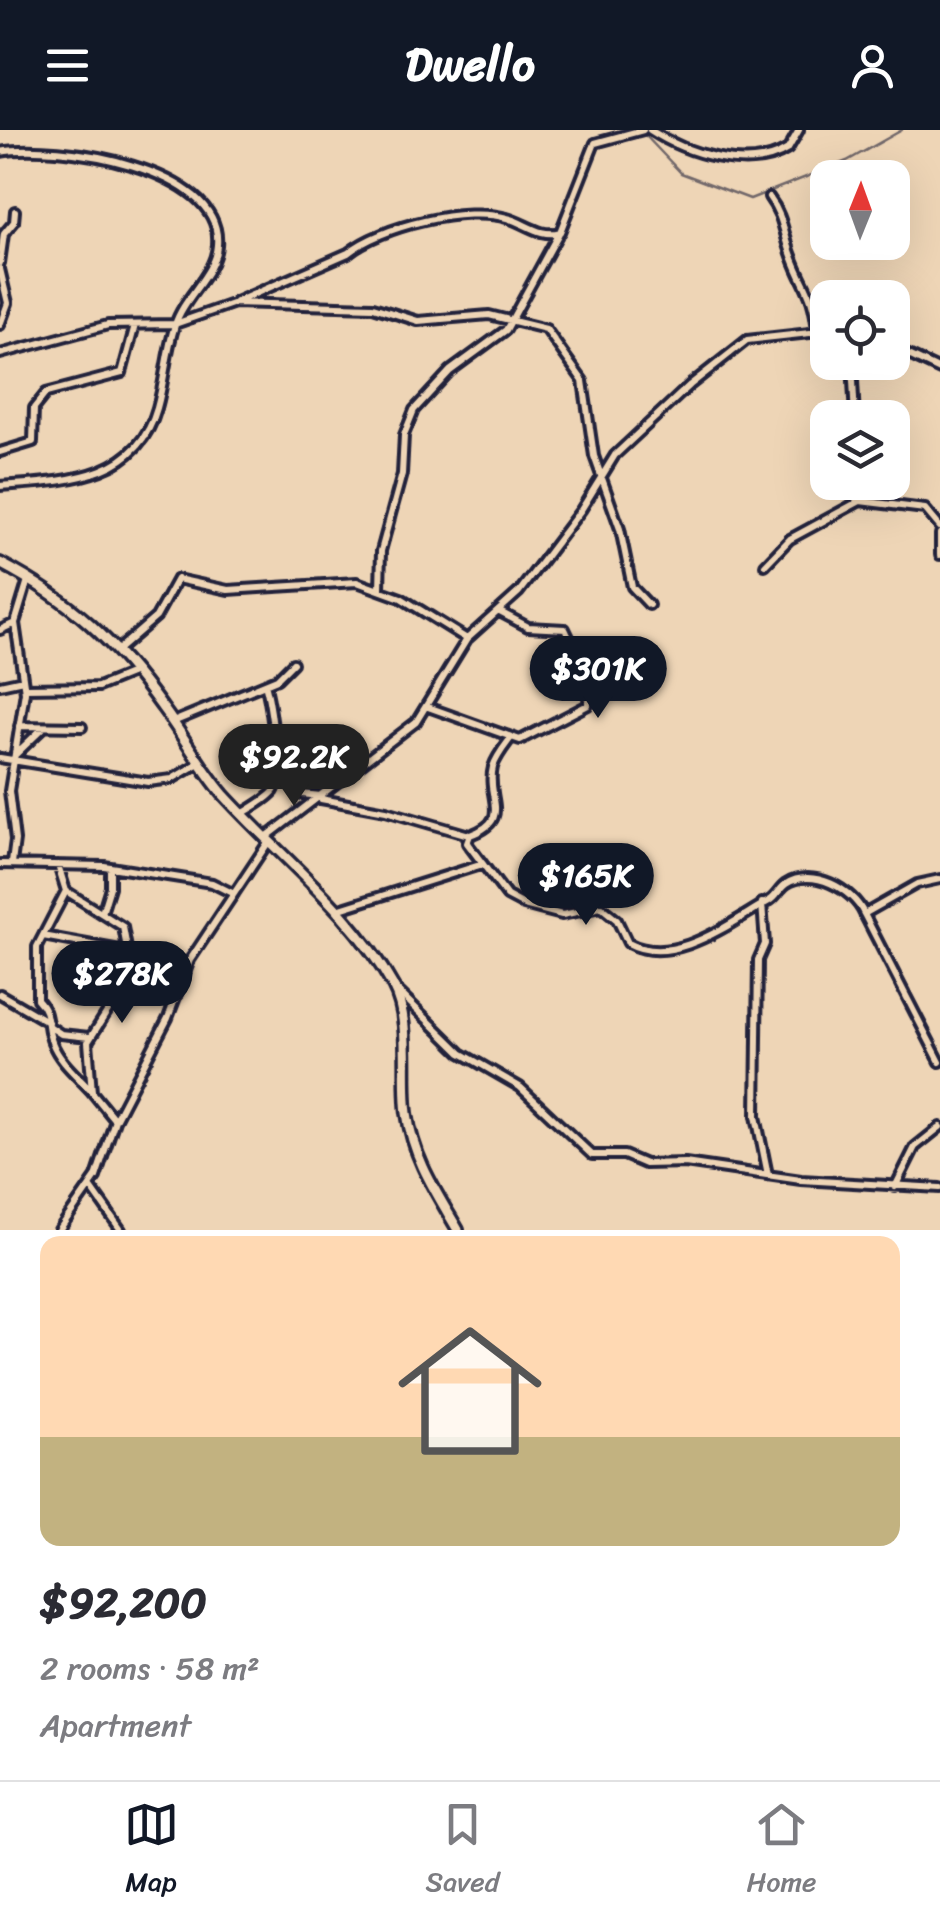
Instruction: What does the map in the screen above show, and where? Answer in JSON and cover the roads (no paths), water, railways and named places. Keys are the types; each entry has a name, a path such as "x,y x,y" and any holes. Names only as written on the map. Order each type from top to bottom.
{"street":[{"path":"380,589 380,551 402,474 406,430 414,410 450,371 498,340 512,322 560,232 595,142 646,130 702,154 755,159 778,155 799,130"},
{"path":"0,152 71,150 117,162 168,180 204,207 216,223 215,258 175,324 158,405 140,445 115,464 76,480 0,486"},
{"path":"769,197 782,214 790,253 810,289"},
{"path":"0,325 8,303 0,266 4,234 14,222 15,211"},
{"path":"0,354 66,334 135,324 175,324 235,303 348,253 359,242 422,221 493,215 542,233 560,232"},
{"path":"235,303 373,307 418,321 489,316 538,326 554,334 581,377 594,456 603,476 632,587 648,605"},
{"path":"0,452 33,442 34,408 46,393 122,373 135,324"},
{"path":"59,1230 90,1186 115,1120 168,1018 190,960 267,840 428,707 467,638 518,592 615,456 733,348 754,338 810,332"},
{"path":"910,356 940,370"},
{"path":"765,565 790,539 856,503 878,500 926,509 940,530 940,555"},
{"path":"0,563 66,600 118,650 242,814 335,910 393,986 460,1053 520,1087 589,1154 894,1188 940,1188"},
{"path":"12,864 15,840 9,802 24,684 16,623 28,578"},
{"path":"118,650 156,616 177,579 224,590 320,587 334,582 380,589 467,638"},
{"path":"428,707 510,739 527,739 585,708 589,680 564,629 528,628 498,610"},
{"path":"0,630 16,623"},
{"path":"173,722 266,684 293,663"},
{"path":"0,685 98,687 136,672"},
{"path":"242,814 274,792 279,775 272,741 274,715 266,684"},
{"path":"18,726 82,727"},
{"path":"14,758 43,728"},
{"path":"279,775 297,780 302,794 397,814 470,835 487,828 495,814 493,766 510,739"},
{"path":"0,758 148,782 172,779 200,762"},
{"path":"470,835 469,848 507,896 524,906 562,915 601,907 617,920 626,940 648,950 715,935 791,882 826,882 853,895 940,1062"},
{"path":"0,864 110,867 212,884 234,894"},
{"path":"335,910 392,896 452,870 483,864"},
{"path":"58,865 66,891 123,927 128,954"},
{"path":"102,913 110,888 110,867"},
{"path":"864,914 918,884 940,879"},
{"path":"66,891 37,949 37,999 47,1009 48,1024 62,1062 115,1120"},
{"path":"762,903 765,944 758,964 756,1116 768,1174"},
{"path":"43,936 172,967 190,960"},
{"path":"92,1092 89,1037 104,1021 112,1004 138,984 142,961"},
{"path":"393,986 401,1022 408,1120 421,1169 458,1230"},
{"path":"0,994 61,1034 89,1037"},
{"path":"894,1188 916,1146 940,1127"},
{"path":"90,1186 120,1230"}],"waterway":[{"path":"644,134 681,173 750,199 847,161 902,130"}]}
